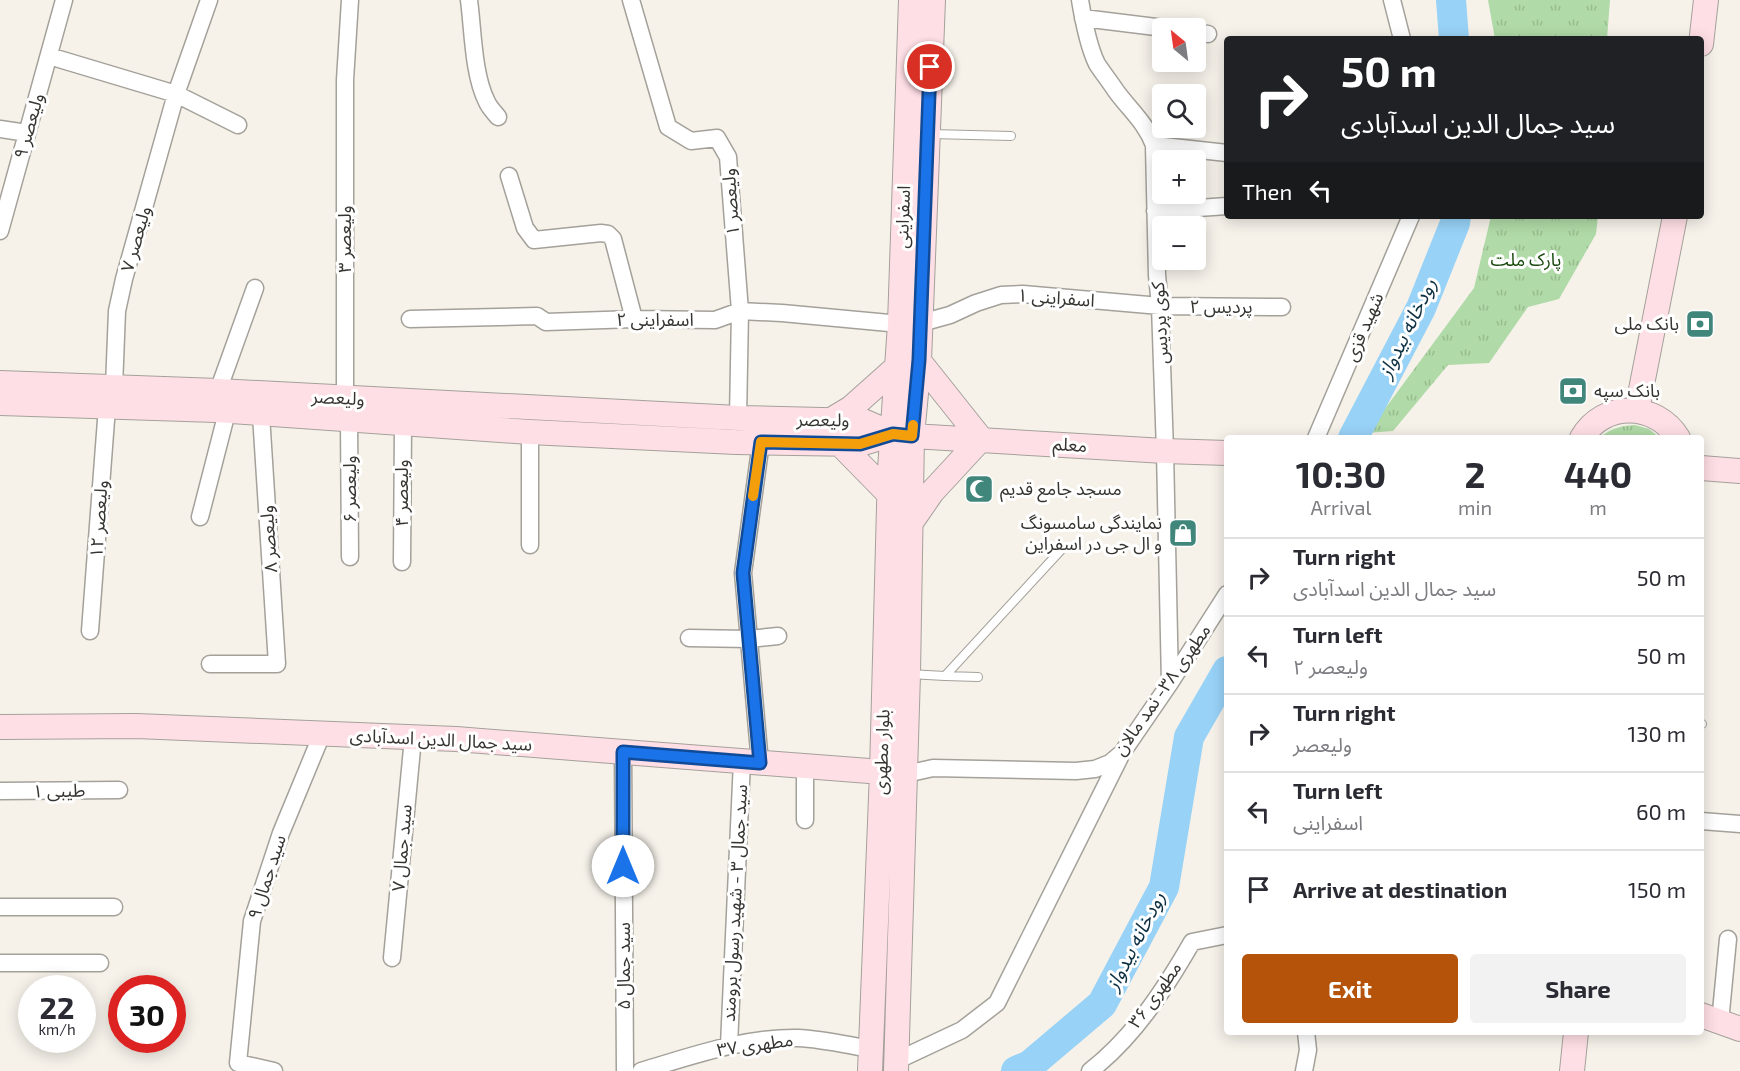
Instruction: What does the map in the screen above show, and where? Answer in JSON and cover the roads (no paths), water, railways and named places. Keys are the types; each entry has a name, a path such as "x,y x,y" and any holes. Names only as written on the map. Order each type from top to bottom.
{"main road":[{"name":"اسفراینی","path":"902,435 908,364 914,220 911,0"},
{"name":"اسفراینی","path":"914,220 928,134 933,0"},
{"path":"1702,36 1706,0"},
{"path":"1637,410 1674,219"},
{"path":"831,420 851,408 908,364 981,439 932,492 912,521"},
{"name":"ولیعصر","path":"0,383 110,397 347,410 862,421 902,435"},
{"name":"ولیعصر","path":"0,404 110,397"},
{"name":"ولیعصر","path":"220,404 261,415 347,410 403,424 736,442 860,444 902,435"},
{"path":"1584,435 1601,417 1618,411 1637,410 1653,414 1667,423 1676,435"},
{"path":"736,442 738,418"},
{"name":"معلم","path":"902,435 1224,453"},
{"name":"بلوار مطهری","path":"871,1060 890,495 902,435"},
{"name":"بلوار مطهری","path":"896,1066 912,521 902,435"},
{"path":"840,444 890,495"},
{"path":"1704,468 1740,471"},
{"name":"سید جمال الدین اسدآبادی","path":"0,727 136,726 412,738 882,772"},
{"path":"1572,1071 1576,1035"}],"street":[{"name":"ولیعصر ۹","path":"0,231 64,0"},
{"name":"ولیعصر ۷","path":"110,397 117,311 124,279 176,94 209,0"},
{"name":"ولیعصر ۳","path":"347,410 345,80 350,0"},
{"path":"469,0 477,68 482,90 488,104 498,117"},
{"name":"ولیعصر ۱","path":"631,0 668,127 691,141 717,138 728,157 740,311 738,418"},
{"name":"کوی پردیس","path":"1080,0 1096,62 1116,92 1139,118 1150,134 1154,145 1165,451 1170,683"},
{"path":"1392,0 1401,36"},
{"path":"1083,18 1152,27"},
{"path":"49,56 176,94 238,125"},
{"path":"0,129 27,133"},
{"path":"1154,145 1224,153"},
{"path":"509,176 525,228 534,240 602,233 614,239 634,319"},
{"path":"1155,212 1224,206"},
{"name":"شهید قزی","path":"1317,435 1410,219"},
{"path":"200,517 220,404 255,288"},
{"name":"اسفراینی ۱","path":"910,323 950,315 976,303 1002,295 1023,294 1160,306"},
{"name":"پردیس ۲","path":"1160,306 1282,307"},
{"name":"اسفراینی ۲","path":"410,319 537,316 546,322 634,319 716,320 740,311 910,323"},
{"name":"ولیعصر ۱۲","path":"90,631 110,397"},
{"name":"ولیعصر ۶","path":"347,410 350,557"},
{"name":"ولیعصر ۸","path":"210,664 277,664 261,415"},
{"name":"ولیعصر ۴","path":"402,562 403,424"},
{"path":"530,432 530,545"},
{"name":"سید جمال ۳ - شهید رسول برومند","path":"729,1046 751,762 748,639 743,573 761,442"},
{"name":"مطهری ۳۸- نمد مالان","path":"906,774 933,768 1076,771 1095,769 1110,763 1122,753 1224,599"},
{"path":"689,638 748,639 778,636"},
{"name":"سید جمال ۹","path":"274,1071 238,1063 252,921 281,833 322,734"},
{"name":"سید جمال ۷","path":"392,958 412,738"},
{"name":"سید جمال ۵","path":"623,752 625,1071"},
{"path":"896,1066 962,1030 997,1003 1122,753"},
{"path":"805,766 805,820"},
{"name":"طیبی ۱","path":"0,791 119,790"},
{"path":"1704,820 1740,824"},
{"path":"0,907 114,907"},
{"name":"مطهری ۳۶","path":"1090,1071 1104,1060 1138,1023 1171,978 1192,942 1224,936"},
{"path":"1720,1022 1728,939"},
{"path":"0,963 100,963"},
{"path":"1305,1071 1308,1050 1306,1035"},
{"name":"مطهری ۳۷","path":"641,1071 729,1046 769,1039 799,1038 871,1060"}],"lane":[{"path":"928,134 1011,136"},
{"path":"945,676 1061,550"},
{"path":"908,674 978,677"}],"waterway":[{"name":"رودخانه بیدواز","path":"1451,0 1454,36"},
{"name":"رودخانه بیدواز","path":"1355,435 1421,308 1456,219"},
{"name":"رودخانه بیدواز","path":"1016,1071 1030,1065 1102,1004 1164,887 1189,737 1224,676"}],"place":[{"name":"بانک ملی","path":"1700,324"},
{"name":"بانک سپه","path":"1573,391"},
{"name":"مسجد جامع قدیم","path":"979,489"},
{"name":"نمایندگی سامسونگ و ال جی در اسفراین","path":"1183,533"}],"park label":[{"name":"پارک ملت","path":"1526,260"}]}
